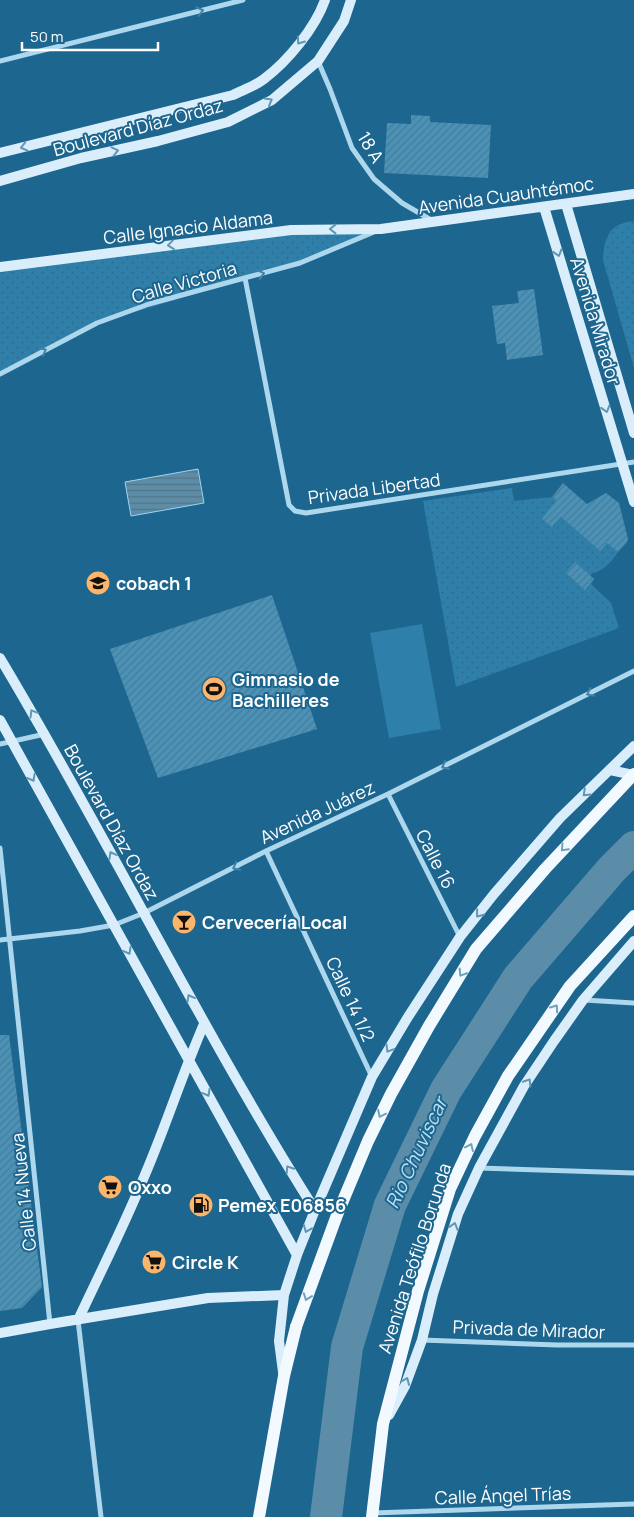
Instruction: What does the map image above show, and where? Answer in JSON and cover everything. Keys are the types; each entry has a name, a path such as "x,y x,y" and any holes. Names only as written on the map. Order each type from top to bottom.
{"main road":[{"name":"Boulevard Díaz Ordaz","path":"0,153 233,95 263,80 288,58 320,13 325,0"},
{"name":"Boulevard Díaz Ordaz","path":"0,181 81,158 158,141 228,122 272,100 318,61 344,21 351,0"},
{"name":"Avenida Cuauhtémoc","path":"382,229 634,194"},
{"name":"Avenida Mirador","path":"566,204 634,433"},
{"name":"Avenida Mirador","path":"544,207 634,502"},
{"name":"Calle Ignacio Aldama","path":"0,267 291,230 382,229"},
{"name":"Boulevard Díaz Ordaz","path":"0,658 46,734 204,1024 315,1210"},
{"path":"0,720 297,1255"},
{"path":"284,1376 279,1341 284,1295 315,1210 372,1077 460,937 494,894 560,818 634,746"},
{"path":"610,770 634,774"},
{"path":"259,1517 284,1376 296,1327 337,1216 368,1141 430,1026 476,950 545,869 634,774"},
{"name":"Avenida Teófilo Borunda","path":"372,1515 383,1424 418,1291 450,1188 475,1136 508,1076 570,986 634,916"},
{"name":"Avenida Teófilo Borunda","path":"383,1424 405,1386 422,1340 458,1214 479,1168 524,1086 554,1041 583,1000 634,941"},
{"path":"78,1320 141,1184 169,1116 188,1060 204,1024"},
{"path":"0,1333 208,1298 284,1295"}],"street":[{"path":"0,61 243,0"},
{"name":"18 A","path":"318,61 352,148 374,179 402,202 434,221"},
{"name":"Calle Victoria","path":"0,374 97,323 149,304 300,263 382,229"},
{"name":"Privada Libertad","path":"246,278 289,505 295,511 306,513 634,462"},
{"name":"Avenida Juárez","path":"0,940 80,931 114,924 144,914 266,851 388,794 634,671"},
{"path":"0,744 46,734"},
{"name":"Calle 16","path":"388,794 460,937"},
{"name":"Calle 14 Nueva","path":"0,848 50,1324"},
{"name":"Calle 14 1/2","path":"266,851 372,1077"},
{"path":"583,1000 634,1003"},
{"path":"479,1168 634,1173"},
{"path":"78,1320 101,1517"},
{"name":"Privada de Mirador","path":"422,1340 557,1345 634,1345"},
{"name":"Calle Ángel Trías","path":"372,1515 634,1504"}],"shaded area":[{"path":"634,221 634,368 603,260 605,245 613,228 626,222"},
{"path":"381,229 300,263 97,323 0,376 0,267 291,230"},
{"path":"198,469 204,503 131,516 125,482"},
{"path":"512,488 514,501 552,497 556,500 542,519 553,527 561,517 599,550 607,543 618,552 606,566 590,575 594,579 591,584 611,603 619,628 456,687 423,501"},
{"path":"422,624 441,729 389,738 370,633"}],"building":[{"path":"411,115 430,116 430,122 491,125 488,178 384,173 387,123 411,124"},
{"path":"534,289 543,355 507,360 505,343 497,344 492,306 519,303 517,291"},
{"path":"563,483 587,504 606,493 619,503 628,539 618,552 607,543 600,551 561,517 552,527 542,519 556,500 552,497"},
{"path":"575,562 594,579 585,590 566,573"},
{"name":"Gimnasio de Bachilleres","path":"272,595 317,729 158,778 110,649"},
{"path":"0,1035 9,1035 42,1287 22,1308 0,1311"}],"waterway":[{"name":"Rio Chuviscar","path":"326,1517 347,1347 390,1205 446,1090 518,978 612,869 634,847"}],"place":[{"name":"cobach 1","path":"98,583"},
{"name":"Gimnasio de Bachilleres","path":"214,689"},
{"name":"Cervecería Local","path":"184,922"},
{"name":"Oxxo","path":"110,1187"},
{"name":"Pemex E06856","path":"201,1205"},
{"name":"Circle K","path":"154,1262"}]}
